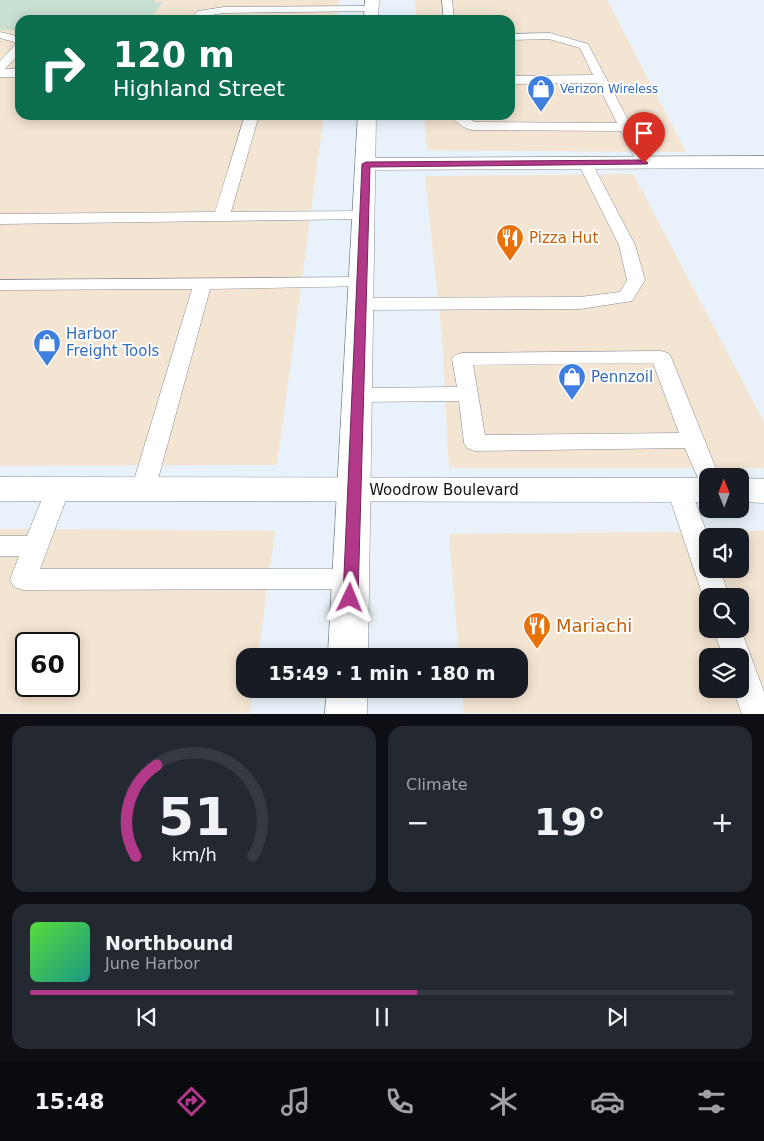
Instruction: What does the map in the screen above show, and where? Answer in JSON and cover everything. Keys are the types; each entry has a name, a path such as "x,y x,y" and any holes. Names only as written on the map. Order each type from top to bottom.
{"street":[{"path":"348,648 367,120"},
{"path":"366,164 764,162"},
{"name":"Woodrow Boulevard","path":"0,489 693,490"},
{"path":"749,490 764,491"},
{"path":"346,714 347,698"}],"lane":[{"path":"447,0 448,15"},
{"path":"200,15 202,13 224,10 371,10"},
{"path":"0,35 15,39"},
{"path":"515,37 550,36 584,46 644,163"},
{"path":"0,68 15,52"},
{"path":"0,73 15,73"},
{"path":"515,80 601,79"},
{"path":"222,217 251,120"},
{"path":"463,120 471,126 626,127"},
{"path":"0,285 203,283 361,293 580,303 626,297 636,280 627,245 585,163"},
{"path":"0,219 363,216"},
{"path":"143,490 203,283"},
{"path":"693,440 474,443 469,394 462,359 661,357 705,468"},
{"path":"357,395 469,394"},
{"path":"58,489 23,580 351,579"},
{"path":"693,490 714,588"},
{"path":"0,546 36,546"},
{"path":"749,691 757,714"}],"shaded area":[{"path":"154,0 339,0 337,15 153,15 163,2 153,2"},
{"path":"415,0 607,0 686,152 427,150 424,120 515,120 515,15 416,15"},
{"path":"0,30 15,30 15,120 323,120 277,465 0,466"},
{"path":"633,174 764,422 764,468 449,468 442,337 425,176"},
{"path":"0,529 275,531 259,648 236,648 236,698 252,698 250,713 0,713"},
{"path":"749,531 764,531 764,713 464,713 463,698 528,698 528,648 458,648 449,534 699,532 699,578 749,578"}],"green space":[{"path":"0,0 154,0 154,2 163,2 153,15 15,15 15,30 0,30"}],"place":[{"name":"Verizon Wireless","path":"541,113"},
{"name":"Pizza Hut","path":"510,262"},
{"name":"Harbor Freight Tools","path":"47,367"},
{"name":"Pennzoil","path":"572,401"},
{"name":"Mariachi","path":"537,650"}],"route":[{"path":"350,598 366,164 644,163"}]}
